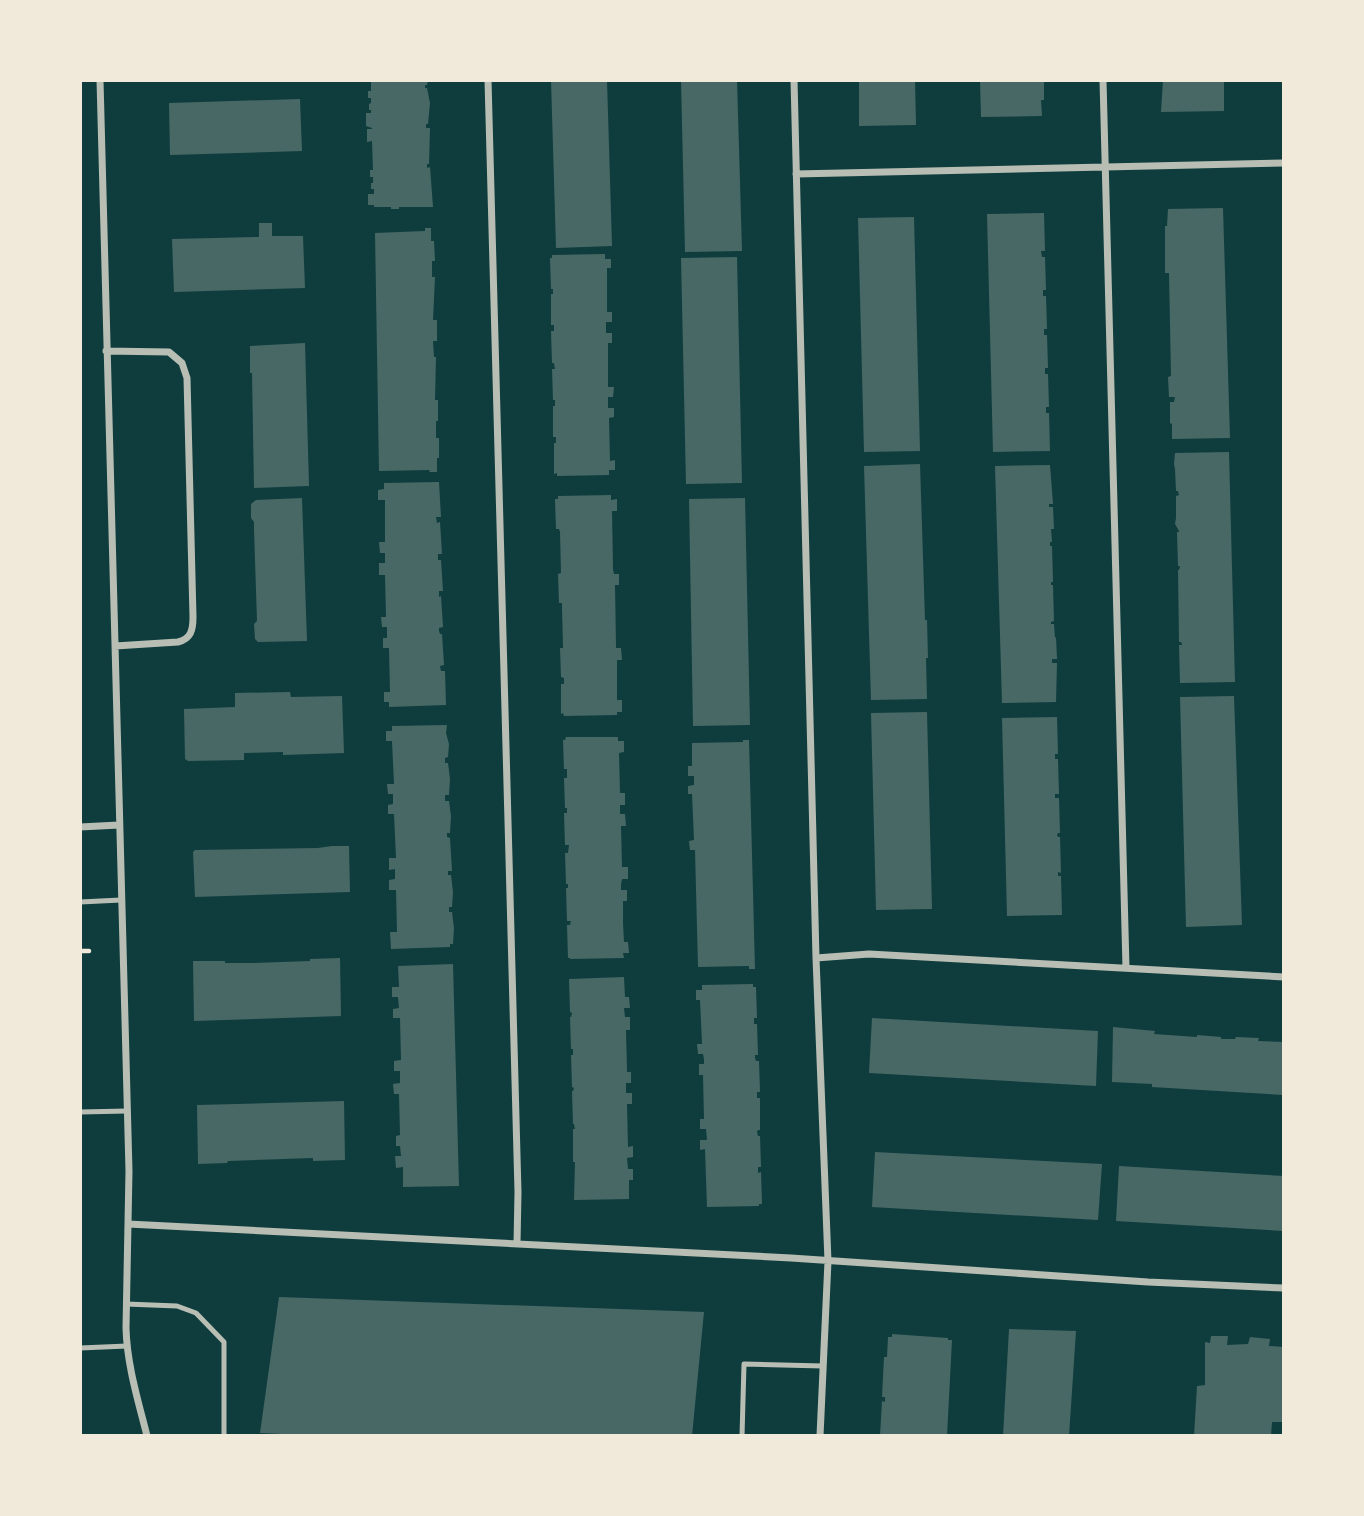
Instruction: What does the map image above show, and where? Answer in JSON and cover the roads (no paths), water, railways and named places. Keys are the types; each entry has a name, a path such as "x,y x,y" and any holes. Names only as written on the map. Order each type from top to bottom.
{"street":[{"path":"100,80 127,1111 127,1346 131,1375 147,1436"},
{"path":"488,80 518,1192 517,1244"},
{"path":"794,80 816,958 828,1261 820,1436"},
{"path":"1103,80 1126,968"},
{"path":"796,174 1283,163"},
{"path":"106,351 169,352 183,363 187,378 192,632 178,642 115,646"},
{"path":"80,827 119,825"},
{"path":"816,958 869,954 1283,977"},
{"path":"128,1224 1283,1288"}],"lane":[{"path":"80,902 121,900"},
{"path":"80,1112 127,1111"},
{"path":"126,1304 177,1306 196,1313 224,1342 224,1436"},
{"path":"80,1348 127,1346"},
{"path":"742,1436 744,1364 823,1366"}]}
